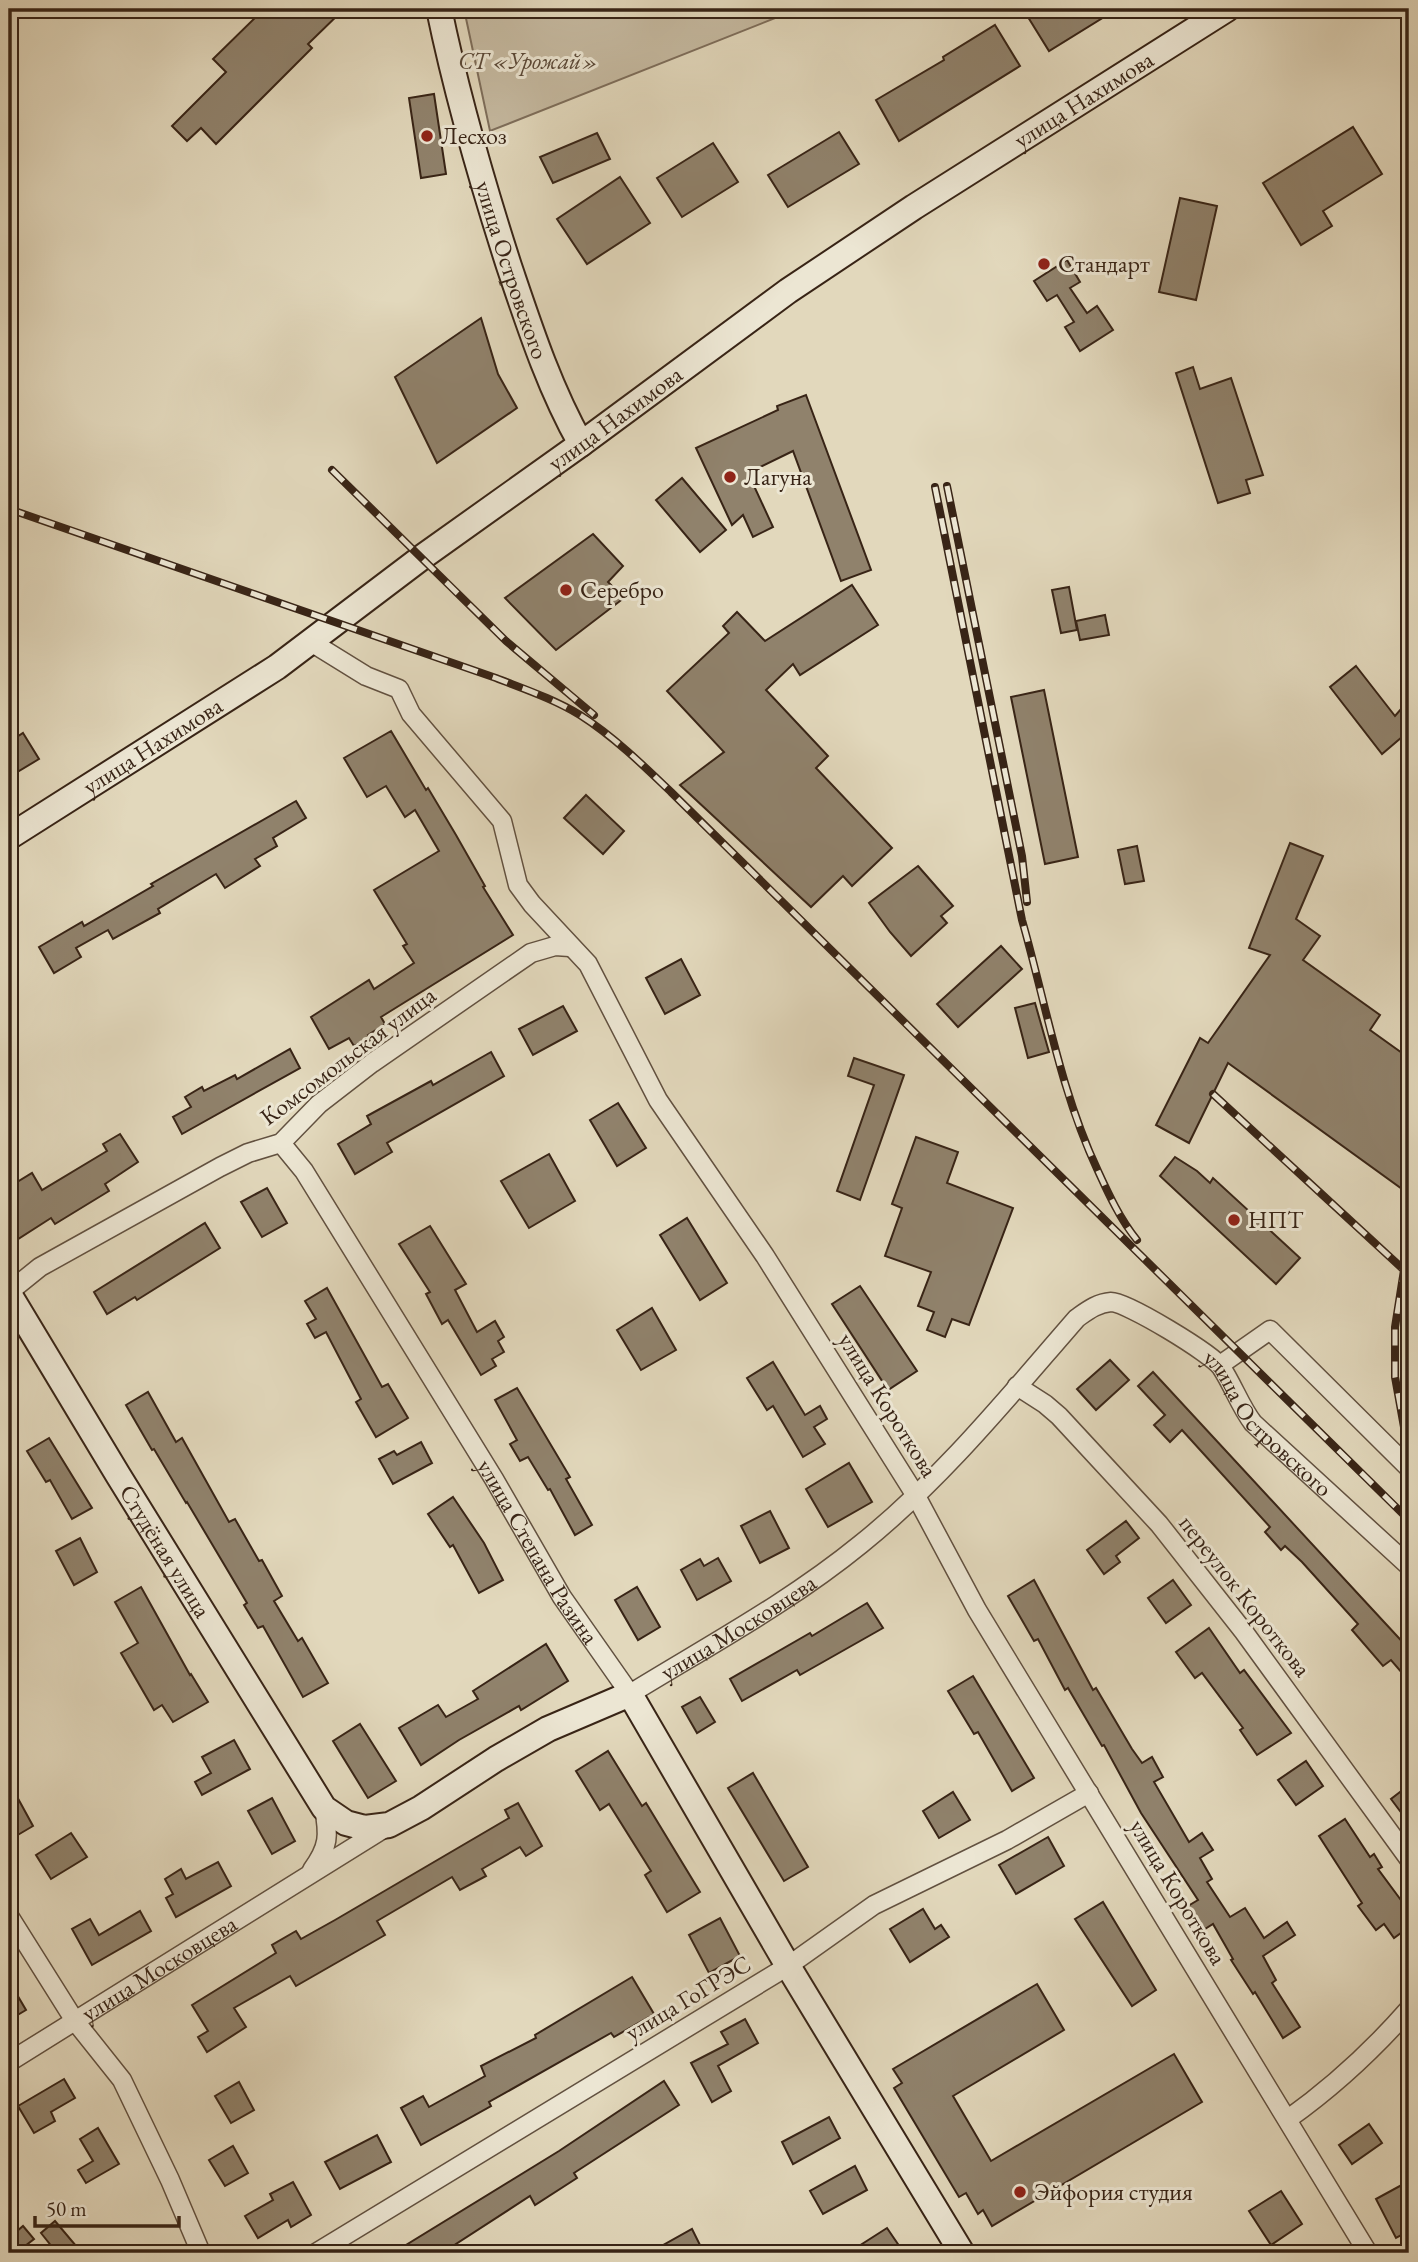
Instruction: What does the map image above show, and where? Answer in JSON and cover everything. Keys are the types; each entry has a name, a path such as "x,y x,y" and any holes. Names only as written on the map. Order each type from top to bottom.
{"street":[{"name":"улица Островского","path":"439,9 489,201 513,277 560,406 581,444"},
{"name":"улица Нахимова","path":"9,837 222,703 311,642 788,290 1227,9"},
{"name":"улица Короткова","path":"311,642 366,676 399,689 411,714 502,821 518,885 570,947 588,964 658,1100 765,1256 916,1496 977,1609 1368,2253"},
{"name":"Комсомольская улица","path":"9,1293 40,1267 220,1167 248,1153 281,1143 319,1104 372,1063 531,953 555,946 570,947"},
{"name":"улица Степана Разина","path":"281,1143 312,1182 495,1479 562,1597 630,1694 788,1966 962,2253"},
{"name":"Студёная улица","path":"9,1293 324,1808"},
{"name":"улица Островского","path":"1110,1302 1125,1305 1143,1314 1220,1365 1241,1407 1253,1423 1409,1566"},
{"name":"улица Московцева","path":"9,2062 548,1729 630,1694 813,1580 863,1542 916,1496 1077,1318 1095,1306 1110,1302"},
{"path":"1220,1365 1270,1330 1409,1468"},
{"name":"переулок Короткова","path":"1017,1386 1059,1416 1158,1524 1244,1632 1409,1858"},
{"name":"улица ГоГРЭС","path":"316,2253 788,1966 874,1905 1007,1840 1089,1793"},
{"name":"улица Московцева","path":"308,1875 326,1845 328,1831 324,1808"},
{"path":"324,1808 346,1823 365,1828 389,1825"},
{"path":"9,1916 75,2021 122,2080 170,2180 201,2253"},
{"path":"1288,2119 1323,2094 1409,2009"}],"green space":[{"name":"СТ «Урожай»","path":"464,9 798,9 490,131"}],"building":[{"path":"264,9 344,9 308,44 312,48 216,144 201,128 187,141 172,126 226,72 213,59"},
{"path":"1023,9 1117,9 1049,51"},
{"path":"995,25 1020,66 899,141 876,100 944,60 943,57"},
{"name":"Лесхоз","path":"434,94 446,174 421,178 409,98"},
{"path":"1353,127 1382,174 1323,211 1332,226 1301,245 1263,183"},
{"path":"839,132 859,164 788,207 768,175"},
{"path":"597,133 610,159 553,183 540,157"},
{"path":"713,143 738,182 682,217 657,178"},
{"path":"620,177 650,223 587,264 557,219"},
{"path":"1180,198 1217,206 1196,300 1159,292"},
{"path":"1067,260 1080,282 1070,288 1087,313 1097,306 1113,330 1080,351 1065,327 1074,322 1057,295 1047,301 1034,281"},
{"path":"481,318 498,374 517,408 437,463 395,377"},
{"path":"1193,367 1200,389 1231,378 1263,475 1246,480 1250,493 1218,503 1176,373"},
{"path":"806,395 871,570 841,581 793,451 748,473 773,527 753,537 743,515 732,525 696,448 778,410 777,406"},
{"path":"682,478 726,530 700,552 656,500"},
{"name":"Серебро","path":"593,534 623,566 608,582 624,598 556,650 505,598"},
{"path":"852,585 878,625 800,675 793,664 766,690 828,756 816,768 892,848 852,886 843,876 811,907 680,785 724,752 667,691 729,633 723,626 737,612 765,641"},
{"path":"1069,587 1077,630 1061,633 1052,590"},
{"path":"1105,615 1109,635 1080,640 1076,621"},
{"path":"1356,666 1395,716 1409,700 1409,731 1382,754 1330,687"},
{"path":"1044,690 1078,857 1045,864 1011,697"},
{"path":"391,731 426,790 428,788 513,935 381,1017 385,1024 368,1035 369,1037 354,1046 349,1038 329,1049 311,1017 369,980 374,989 414,963 403,946 407,944 374,890 439,851 415,810 405,817 386,786 367,797 344,758"},
{"path":"23,733 39,759 9,777 9,742"},
{"path":"586,795 624,831 603,854 564,818"},
{"path":"296,801 306,818 273,838 277,846 255,859 260,866 225,888 216,874 158,909 160,913 113,939 108,930 76,948 81,957 54,973 39,947 82,922 84,926 153,886 151,884"},
{"path":"1290,843 1323,856 1296,919 1320,936 1303,960 1380,1015 1370,1030 1409,1058 1409,1194 1228,1063 1189,1143 1156,1125 1200,1038 1208,1043 1270,955 1249,948"},
{"path":"1137,846 1144,881 1125,884 1118,850"},
{"path":"918,866 953,906 941,916 947,923 911,956 869,903"},
{"path":"1001,946 1022,969 958,1027 937,1004"},
{"path":"681,959 700,995 665,1014 646,978"},
{"path":"1035,1003 1049,1052 1028,1058 1015,1008"},
{"path":"563,1006 577,1031 533,1055 519,1029"},
{"path":"290,1049 300,1068 182,1134 173,1117 191,1107 185,1097 202,1087 204,1091 235,1075 237,1079"},
{"path":"491,1052 504,1076 387,1143 392,1152 355,1174 338,1144 371,1124 367,1116 431,1081 433,1085"},
{"path":"854,1058 904,1075 860,1200 837,1191 874,1085 848,1076"},
{"path":"618,1103 646,1148 617,1166 590,1120"},
{"path":"120,1134 138,1162 105,1184 109,1191 55,1224 51,1218 15,1241 9,1230 9,1187 32,1173 42,1190 107,1151 103,1144"},
{"path":"916,1137 958,1152 947,1183 1013,1208 969,1325 952,1319 945,1337 927,1330 934,1312 918,1306 931,1272 885,1256 902,1208 892,1204"},
{"path":"549,1154 575,1201 529,1228 501,1181"},
{"name":"НПТ","path":"1175,1157 1210,1183 1213,1178 1300,1258 1276,1284 1160,1176"},
{"path":"267,1188 287,1223 262,1237 241,1202"},
{"path":"687,1218 727,1283 700,1300 660,1235"},
{"path":"205,1223 220,1248 137,1300 135,1297 107,1314 94,1292"},
{"path":"430,1226 466,1284 455,1290 477,1332 495,1321 504,1337 498,1341 504,1352 492,1359 496,1366 481,1375 448,1320 442,1324 426,1294 430,1292 399,1244"},
{"path":"860,1286 917,1371 888,1390 832,1304"},
{"path":"327,1288 382,1387 388,1384 408,1418 376,1437 356,1402 361,1399 326,1332 315,1338 307,1324 316,1319 305,1301"},
{"path":"652,1308 676,1350 641,1370 617,1330"},
{"path":"1110,1360 1129,1380 1096,1410 1077,1389"},
{"path":"773,1362 805,1415 820,1406 827,1419 814,1427 825,1444 803,1457 773,1406 767,1410 747,1378"},
{"path":"1153,1372 1409,1649 1409,1681 1391,1660 1383,1666 1352,1630 1358,1624 1302,1562 1285,1546 1281,1550 1265,1532 1270,1527 1182,1430 1170,1442 1154,1425 1165,1415 1138,1386"},
{"path":"517,1388 570,1477 566,1479 592,1525 575,1535 550,1489 548,1490 528,1457 520,1461 510,1444 517,1440 495,1400"},
{"path":"148,1392 176,1442 182,1438 229,1522 235,1519 259,1561 262,1560 282,1596 274,1601 298,1641 302,1638 328,1683 303,1697 263,1626 258,1628 244,1605 247,1603 126,1405"},
{"path":"49,1438 92,1508 72,1519 50,1480 46,1482 27,1451"},
{"path":"421,1442 432,1463 393,1484 379,1459 394,1451 397,1455"},
{"path":"849,1463 872,1502 828,1527 806,1489"},
{"path":"453,1497 484,1543 503,1580 479,1593 453,1545 450,1547 428,1514"},
{"path":"770,1511 789,1548 760,1563 741,1526"},
{"path":"1126,1521 1139,1538 1116,1556 1120,1562 1104,1574 1087,1550"},
{"path":"80,1538 97,1572 74,1585 56,1551"},
{"path":"718,1558 731,1581 697,1600 681,1570 700,1559 704,1566"},
{"path":"1034,1580 1093,1690 1096,1688 1132,1749 1142,1763 1152,1757 1163,1777 1154,1782 1189,1842 1202,1833 1213,1850 1200,1858 1212,1879 1207,1882 1230,1917 1245,1908 1264,1938 1287,1922 1295,1935 1263,1956 1276,1980 1272,1983 1300,2027 1283,2038 1255,1992 1253,1994 1231,1960 1233,1959 1213,1924 1205,1929 1188,1906 1198,1900 1141,1813 1104,1745 1102,1746 1068,1688 1065,1690 1038,1639 1034,1641 1008,1596"},
{"path":"1173,1580 1191,1605 1166,1623 1148,1598"},
{"path":"141,1587 208,1702 173,1722 162,1705 154,1710 121,1653 138,1643 115,1602"},
{"path":"637,1587 660,1627 638,1640 615,1600"},
{"path":"867,1603 883,1628 800,1675 797,1670 742,1701 730,1679 810,1633 812,1636"},
{"path":"1209,1628 1240,1673 1244,1670 1291,1733 1257,1755 1240,1730 1243,1728 1202,1673 1195,1678 1176,1652"},
{"path":"546,1644 568,1681 521,1710 519,1706 459,1740 421,1765 399,1728 438,1705 446,1717 478,1699 473,1691"},
{"path":"973,1676 1034,1778 1012,1791 978,1732 974,1734 948,1691"},
{"path":"700,1697 715,1722 697,1733 682,1707"},
{"path":"360,1724 396,1781 368,1798 333,1741"},
{"path":"234,1740 250,1769 202,1795 195,1782 211,1773 202,1757"},
{"path":"608,1751 642,1806 646,1803 700,1892 667,1912 645,1875 651,1871 609,1804 600,1810 576,1771"},
{"path":"1306,1761 1323,1786 1296,1805 1278,1780"},
{"path":"753,1773 808,1867 784,1881 728,1788"},
{"path":"9,1782 33,1826 16,1836 9,1824"},
{"path":"1409,1785 1409,1823 1391,1799"},
{"path":"953,1792 970,1820 939,1838 923,1811"},
{"path":"272,1798 295,1841 272,1854 248,1811"},
{"path":"518,1803 542,1846 526,1856 520,1847 482,1869 486,1876 460,1890 452,1877 377,1921 385,1935 296,1986 290,1976 234,2008 246,2027 207,2052 198,2037 208,2031 192,2005 276,1953 272,1945 296,1931 301,1939 335,1920 509,1818 505,1810"},
{"path":"1345,1819 1370,1857 1374,1854 1382,1867 1378,1869 1409,1911 1409,1927 1394,1938 1384,1924 1376,1930 1358,1906 1362,1903 1319,1836"},
{"path":"71,1833 87,1857 51,1879 36,1855"},
{"path":"1048,1837 1064,1866 1016,1894 999,1865"},
{"path":"218,1862 231,1886 176,1917 166,1898 173,1894 165,1879 181,1869 186,1879"},
{"path":"1103,1902 1156,1990 1132,2006 1075,1919"},
{"path":"923,1909 935,1929 941,1925 949,1937 910,1962 890,1929"},
{"path":"140,1911 151,1931 92,1965 72,1929 90,1919 99,1935"},
{"path":"720,1918 740,1956 709,1973 689,1935"},
{"path":"632,1977 654,2014 614,2037 611,2033 489,2102 491,2106 421,2145 401,2108 423,2096 429,2107 485,2076 481,2066 536,2038 535,2035"},
{"path":"9,1981 26,2010 9,2020"},
{"path":"1037,1984 1064,2030 953,2096 991,2161 1174,2054 1202,2102 992,2226 983,2210 978,2214 966,2193 959,2197 894,2088 902,2083 893,2069"},
{"path":"745,2019 758,2043 718,2066 731,2091 712,2102 691,2063 728,2044 721,2032"},
{"path":"64,2079 75,2098 51,2112 55,2121 34,2133 18,2106"},
{"path":"664,2081 679,2105 574,2173 577,2178 535,2205 530,2196 442,2253 393,2253 559,2151"},
{"path":"239,2082 254,2110 231,2123 215,2096"},
{"path":"829,2117 840,2138 793,2164 782,2142"},
{"path":"1369,2124 1382,2143 1352,2164 1339,2145"},
{"path":"98,2128 119,2164 86,2183 78,2170 93,2161 80,2139"},
{"path":"377,2135 391,2162 340,2189 325,2162"},
{"path":"233,2146 248,2173 225,2186 209,2160"},
{"path":"855,2166 867,2190 823,2214 810,2191"},
{"path":"1409,2181 1409,2231 1396,2238 1376,2199"},
{"path":"293,2182 311,2215 291,2227 288,2220 258,2238 245,2216 273,2200 270,2194"},
{"path":"1281,2191 1302,2224 1271,2245 1249,2211"},
{"path":"55,2221 82,2253 57,2253 41,2233"},
{"path":"23,2226 34,2239 16,2253 9,2253 9,2238"},
{"path":"887,2228 904,2253 848,2253"},
{"path":"692,2229 700,2245 685,2253 649,2253"}],"railway":[{"path":"332,470 506,641 594,715"},
{"path":"947,486 1022,856 1027,902"},
{"path":"935,487 1022,920 1055,1047 1073,1109 1098,1171 1115,1207 1137,1240"},
{"path":"9,509 496,678 560,704 592,723 671,792 1409,1520"},
{"path":"1213,1094 1404,1270 1395,1327 1395,1377 1409,1455"}],"place":[{"name":"Лесхоз","path":"427,136"},
{"name":"Стандарт","path":"1044,264"},
{"name":"Лагуна","path":"730,477"},
{"name":"Серебро","path":"566,590"},
{"name":"НПТ","path":"1234,1220"},
{"name":"Эйфория студия","path":"1020,2192"}]}
